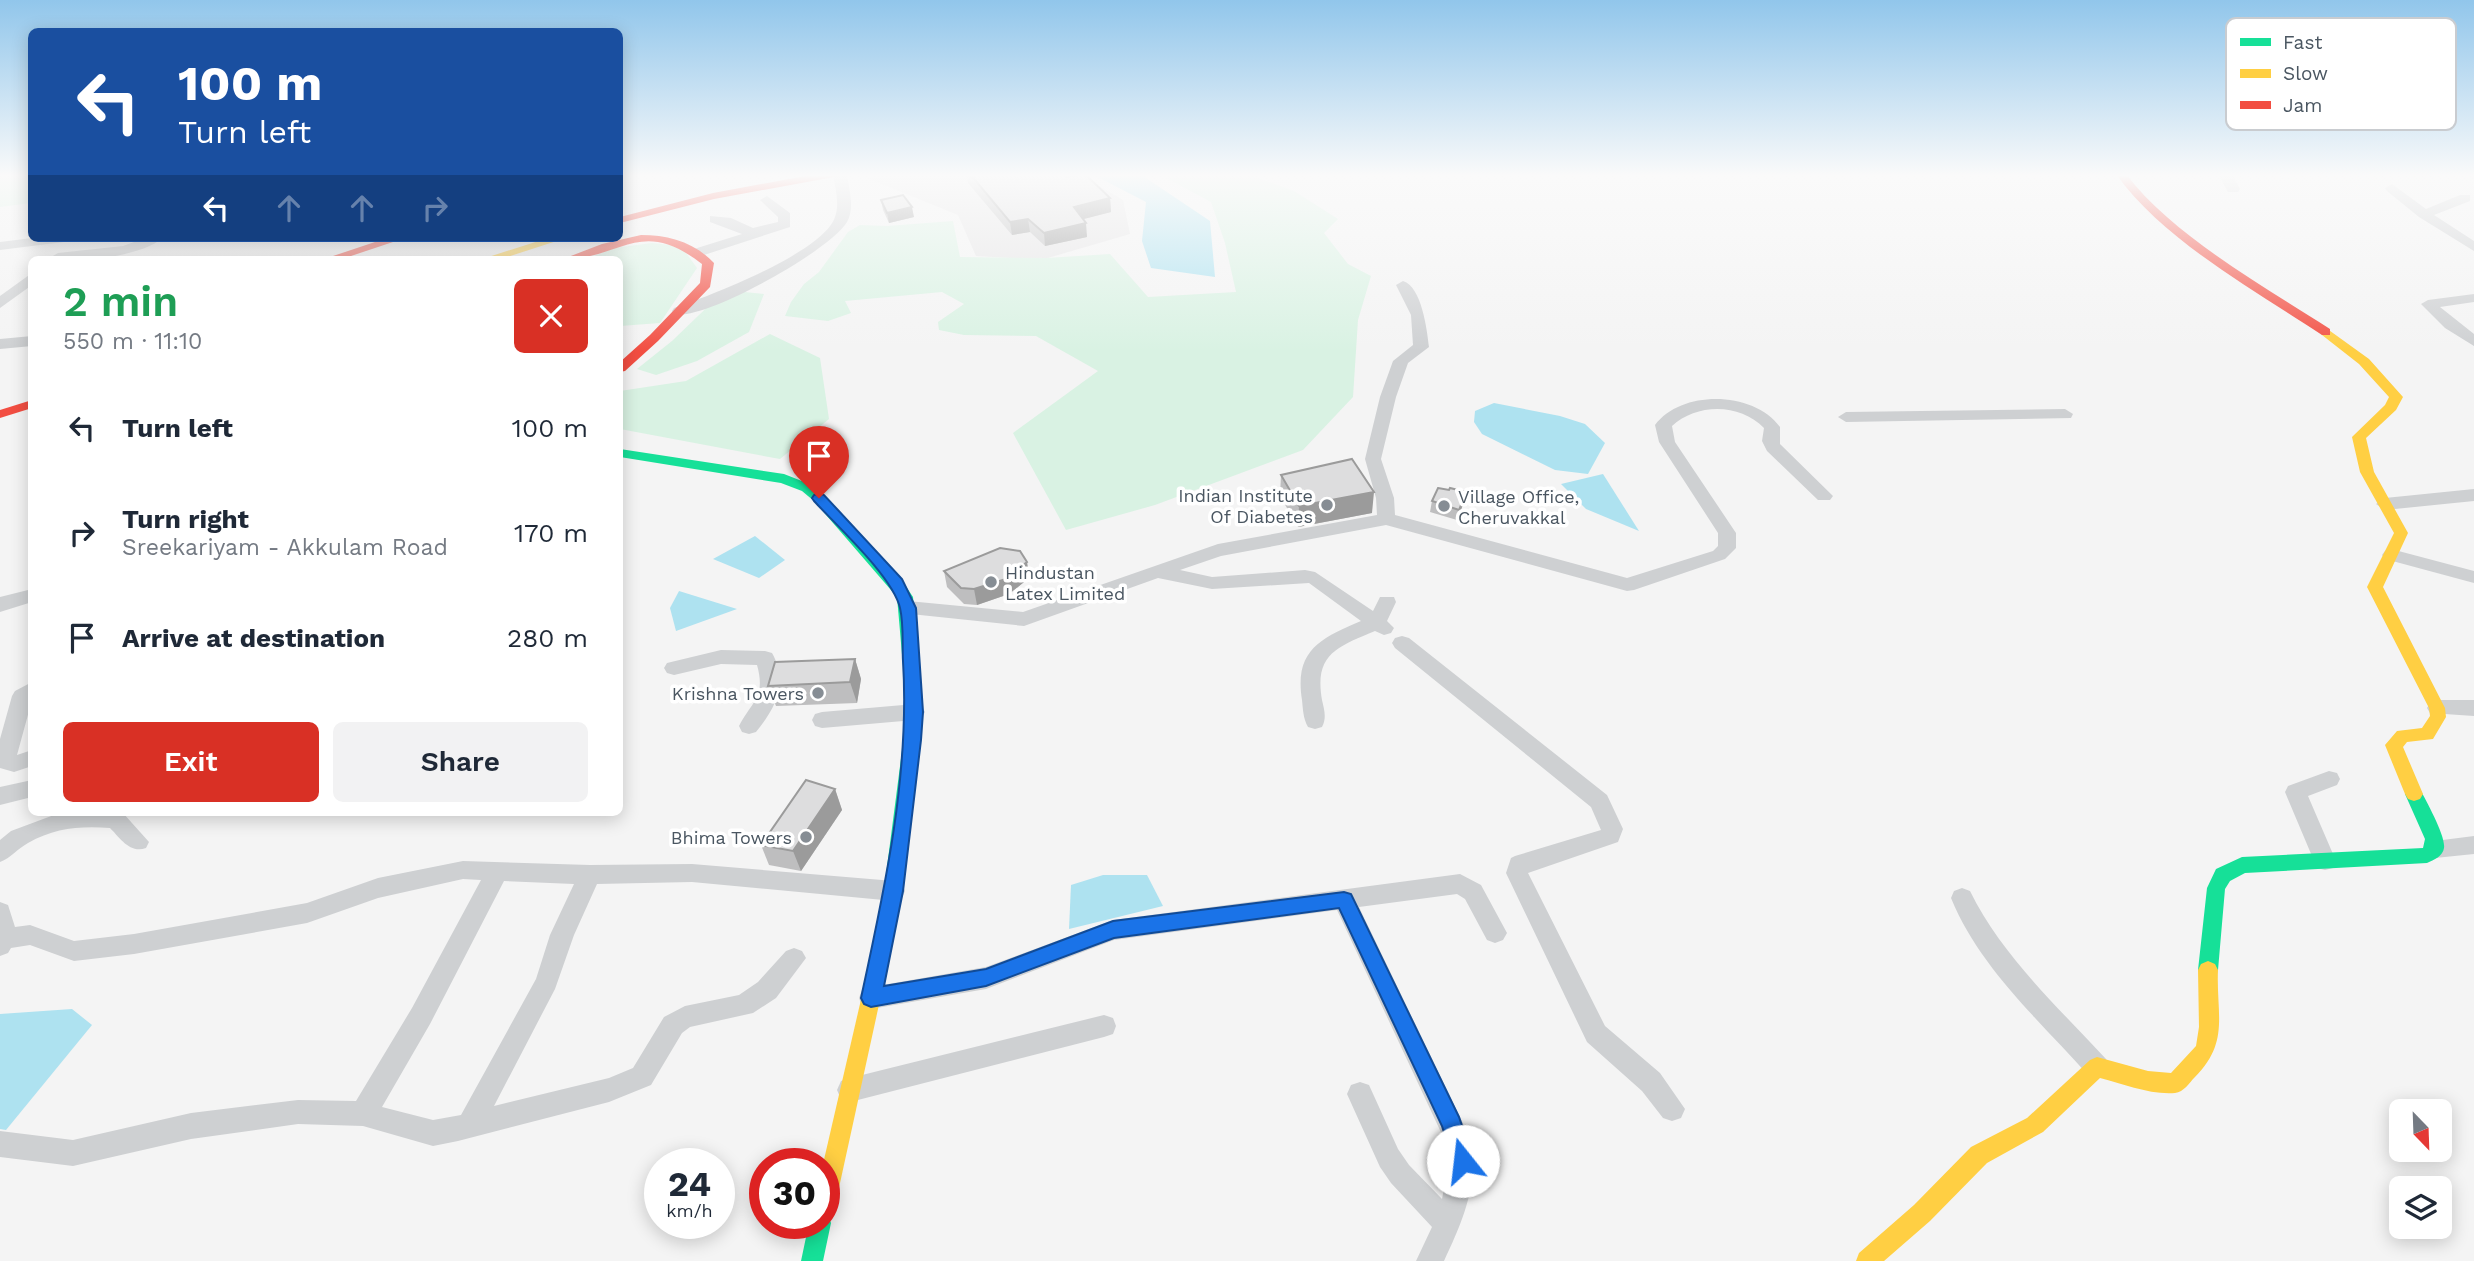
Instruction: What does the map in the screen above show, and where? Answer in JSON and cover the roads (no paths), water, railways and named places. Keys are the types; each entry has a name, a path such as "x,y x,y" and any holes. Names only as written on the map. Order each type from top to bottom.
{"street":[{"path":"699,252 755,234 751,233"},
{"path":"679,311 712,302 758,279 831,233"},
{"path":"2181,233 2218,262 2329,335 2376,371 2391,386 2396,397 2391,407 2359,437 2359,451 2375,493 2385,504 2401,533 2375,587 2437,708 2438,717 2427,734 2403,736 2395,745 2402,768 2434,839 2435,849"},
{"path":"2453,233 2474,247"},
{"path":"579,256 646,236 677,238 699,252 708,263 706,284 623,365"},
{"path":"0,246 32,242"},
{"path":"59,256 71,242"},
{"path":"71,256 150,242"},
{"path":"340,256 386,242"},
{"path":"498,256 546,242"},
{"path":"2,300 28,280"},
{"path":"1386,519 1385,498 1373,459 1388,397 1401,360 1421,347 1418,316 1404,285"},
{"path":"2474,298 2428,304 2450,325 2474,341"},
{"path":"0,344 28,341"},
{"path":"0,414 28,405"},
{"path":"908,608 1024,620 1218,550 1386,519 1617,583 1638,583 1707,559 1727,548 1727,533 1667,442 1663,425 1676,414 1693,408 1720,405 1751,410 1769,422 1772,427 1770,441 1773,447 1824,496"},
{"path":"1846,416 2065,414"},
{"path":"623,453 784,479 807,488 896,583 908,608 915,712 894,891 837,1148"},
{"path":"2385,504 2474,495"},
{"path":"2391,555 2474,577"},
{"path":"1157,572 1212,583 1305,576 1315,578 1388,631 1599,801 1612,829 1610,836 1602,841 1523,863 1519,865 1517,873 1596,1034 1651,1082 1672,1109"},
{"path":"0,605 28,596"},
{"path":"1387,602 1388,631"},
{"path":"1315,721 1310,672 1314,657 1326,646 1388,631"},
{"path":"674,668 721,657 765,658 770,671 769,701 749,726"},
{"path":"28,692 22,696 6,755 7,762 14,764 28,759"},
{"path":"2437,708 2474,708"},
{"path":"822,720 915,712"},
{"path":"2325,861 2296,792 2329,779"},
{"path":"0,796 28,789"},
{"path":"0,853 19,837 69,816"},
{"path":"90,816 115,819 138,842"},
{"path":"1962,898 1969,915 1992,950 2097,1067 2148,1082 2176,1083 2203,1054 2210,1040 2206,994 2217,882 2224,871 2242,865 2427,855 2435,849 2474,845"},
{"path":"0,912 3,919 2,942 30,934 74,951 134,944 307,913 409,879 463,870 590,875 692,873 894,891"},
{"path":"363,1114 421,1016 498,870"},
{"path":"469,1125 523,1031 547,981 562,935 590,875"},
{"path":"871,998 986,978 1113,930 1465,886 1480,902 1495,933"},
{"path":"1344,900 1459,1142 1463,1175 1448,1224 1430,1261"},
{"path":"0,1144 73,1153 191,1126 298,1112 363,1114 433,1133 469,1125 609,1090 642,1077 673,1025 685,1017 744,1005 767,990 794,958"},
{"path":"850,1090 1104,1026"},
{"path":"1867,1261 1922,1213 1979,1155 2035,1125 2097,1067"},
{"path":"1360,1094 1389,1158 1400,1174 1448,1224"},
{"path":"812,1261 817,1239"}],"water":[{"path":"1143,233 1211,233 1215,277 1151,268 1142,241"},
{"path":"1494,403 1560,416 1585,424 1605,443 1588,474 1555,470 1482,434 1474,422 1475,411"},
{"path":"1603,474 1639,531 1586,509 1561,484"},
{"path":"755,536 785,560 759,578 713,559"},
{"path":"679,591 737,609 676,631 670,608"},
{"path":"1103,875 1147,875 1163,906 1069,929 1071,885"},
{"path":"72,1009 92,1025 6,1130 0,1129 0,1014"}],"place":[{"name":"Indian Institute Of Diabetes","path":"1327,505"},
{"name":"Village Office, Cheruvakkal","path":"1444,506"},
{"name":"Hindustan Latex Limited","path":"991,582"},
{"name":"Krishna Towers","path":"818,693"},
{"name":"Bhima Towers","path":"806,837"}]}
